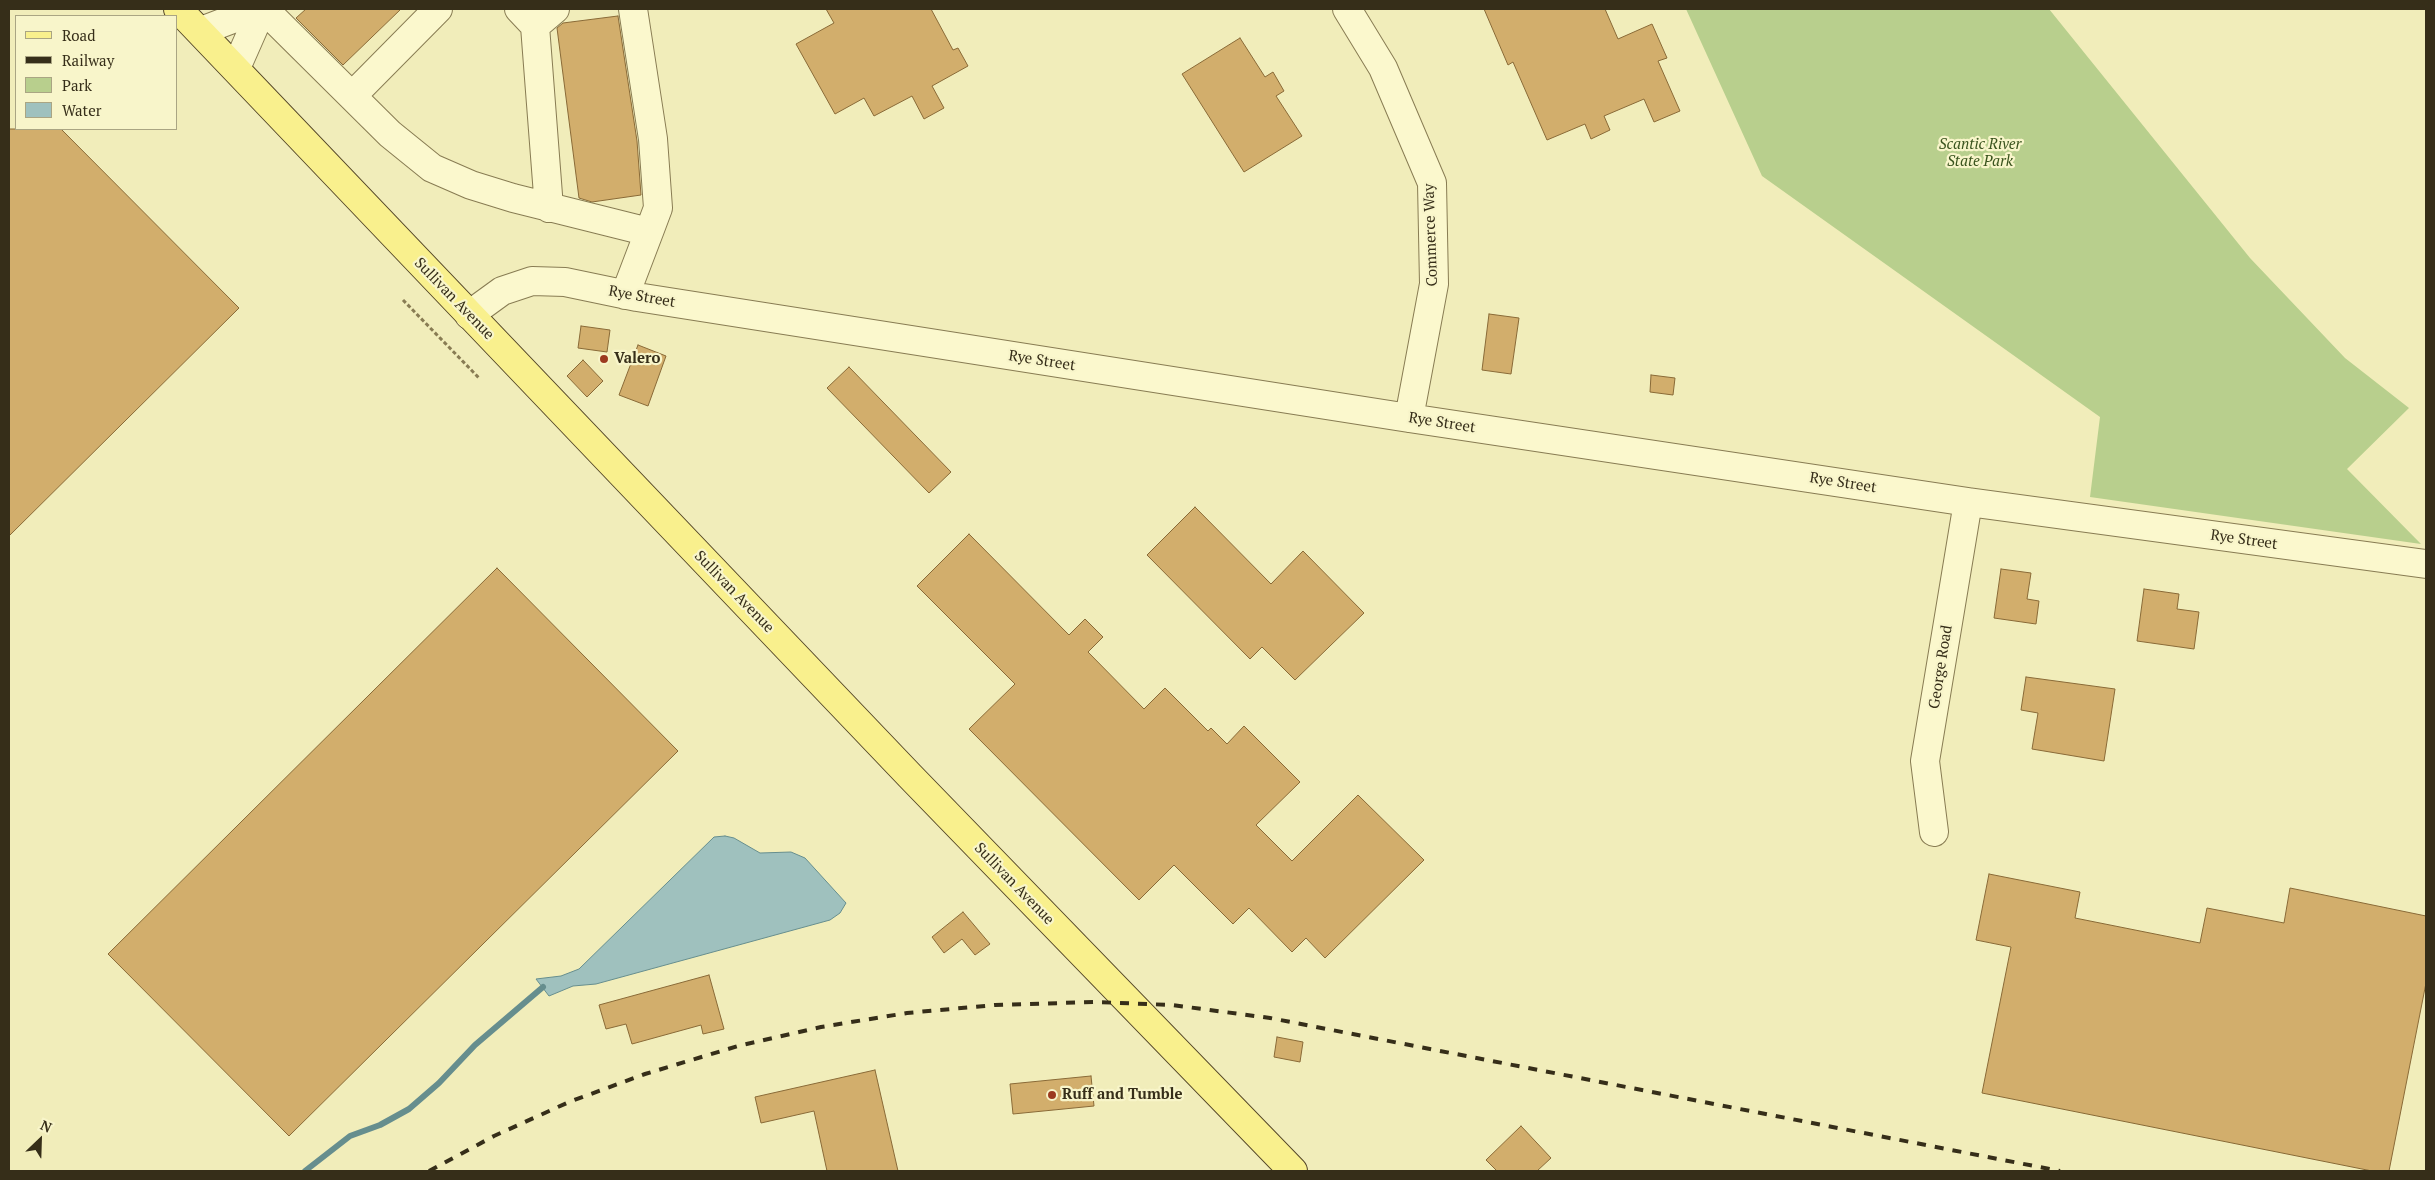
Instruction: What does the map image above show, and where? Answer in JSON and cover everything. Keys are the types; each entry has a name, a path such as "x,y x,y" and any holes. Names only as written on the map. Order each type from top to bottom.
{"main road":[{"name":"Sullivan Avenue","path":"178,9 910,776 1293,1171"}],"street":[{"path":"352,96 438,9"},
{"path":"625,295 658,208 653,139 633,9"},
{"name":"Commerce Way","path":"1347,9 1382,68 1432,183 1434,284 1409,418"},
{"path":"200,31 272,12"},
{"path":"272,12 390,134 432,168 470,185 549,208 649,232"},
{"path":"236,68 272,12"},
{"path":"536,15 549,208"},
{"name":"Rye Street","path":"469,314 502,291 532,281 565,282 625,295 1409,418 1968,502 2426,564"},
{"name":"George Road","path":"1934,832 1925,762 1968,502"}],"path":[{"path":"403,300 480,379"}],"green space":[{"name":"Scantic River State Park","path":"1686,9 2049,9 2250,258 2345,358 2409,408 2347,469 2421,544 2090,497 2100,417 1762,176"}],"water":[{"path":"725,836 734,838 760,853 791,852 805,858 846,903 840,913 830,920 596,984 573,986 549,996 536,979 561,976 579,969 714,837"}],"building":[{"path":"306,9 401,9 343,65 296,18"},
{"path":"826,9 931,9 953,50 958,48 968,66 932,86 944,108 924,119 912,96 874,116 864,98 835,114 796,44 834,23"},
{"path":"1484,9 1605,9 1618,39 1652,24 1667,58 1658,61 1680,111 1654,122 1644,99 1604,116 1610,130 1591,139 1585,124 1547,140 1513,62 1508,65"},
{"path":"618,16 637,141 641,195 592,202 579,198 557,28 563,23"},
{"path":"1240,38 1265,77 1273,72 1284,91 1276,96 1302,136 1244,172 1182,74"},
{"path":"9,129 62,130 239,308 9,536"},
{"path":"1489,314 1519,318 1511,374 1482,370"},
{"path":"581,326 610,330 607,352 578,348"},
{"path":"638,345 666,356 648,406 619,395"},
{"path":"583,360 603,381 587,397 567,376"},
{"path":"849,367 951,472 929,493 827,388"},
{"path":"1651,375 1675,378 1673,395 1650,392"},
{"path":"1195,507 1271,584 1303,551 1364,613 1295,680 1262,647 1250,659 1147,555"},
{"path":"969,534 1069,635 1085,619 1103,637 1088,652 1144,709 1165,688 1208,731 1211,728 1227,744 1244,726 1300,782 1256,825 1292,861 1358,795 1424,860 1325,958 1306,938 1292,952 1249,908 1233,924 1174,865 1139,900 969,729 1015,684 917,586"},
{"path":"497,568 678,751 289,1136 108,954"},
{"path":"2001,569 2031,573 2027,599 2039,601 2036,624 1994,618"},
{"path":"2144,589 2179,594 2177,609 2199,612 2194,649 2137,641"},
{"path":"2026,677 2115,689 2104,761 2032,749 2038,713 2021,710"},
{"path":"1989,874 2080,892 2075,918 2200,943 2207,908 2284,923 2290,888 2426,916 2426,983 2389,1171 2372,1171 1982,1093 2011,947 1976,940"},
{"path":"963,912 990,944 975,955 962,939 944,953 932,937"},
{"path":"709,975 724,1029 703,1034 701,1025 632,1044 626,1024 606,1029 599,1005"},
{"path":"1277,1037 1303,1042 1300,1062 1274,1057"},
{"path":"875,1070 898,1171 827,1171 814,1111 761,1123 755,1097"},
{"path":"1091,1076 1094,1106 1013,1114 1010,1084"},
{"path":"1521,1126 1551,1158 1537,1171 1497,1171 1486,1160"}],"waterway":[{"path":"305,1171 350,1136 380,1125 409,1109 439,1083 475,1045 543,987"}],"railway":[{"path":"429,1171 494,1136 569,1102 645,1074 738,1046 821,1027 907,1013 995,1005 1095,1002 1172,1005 1270,1018 2060,1171"}],"place":[{"name":"Valero","path":"604,359"},
{"name":"Ruff and Tumble","path":"1052,1095"}]}
